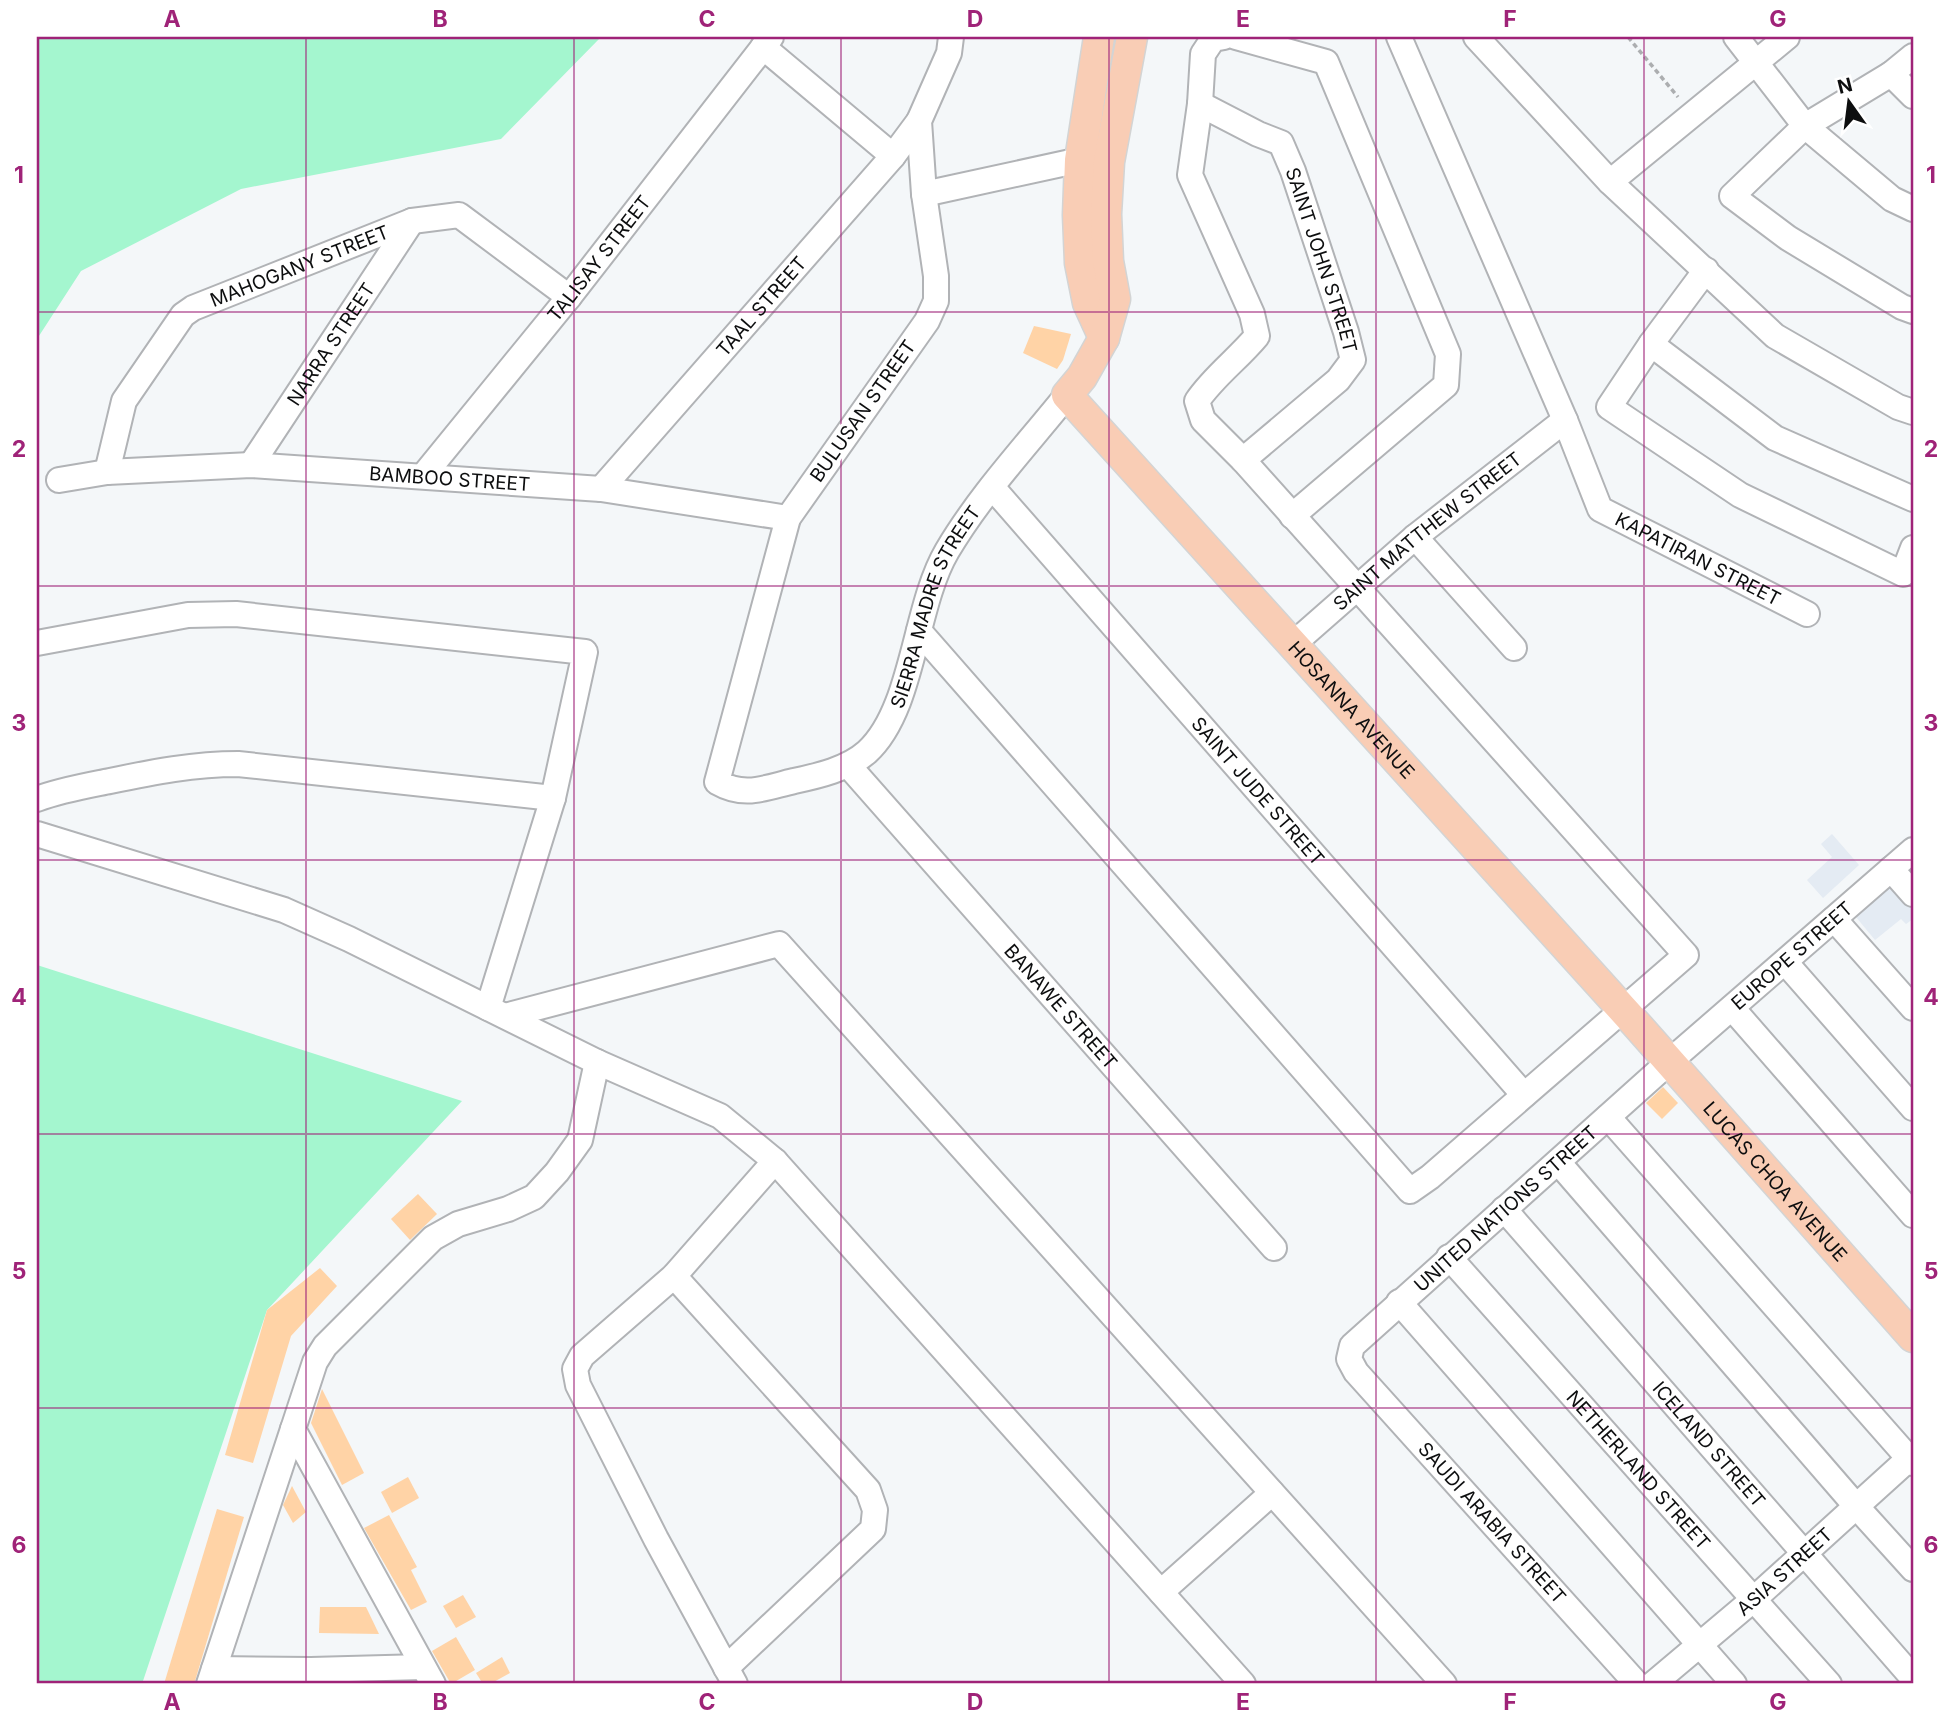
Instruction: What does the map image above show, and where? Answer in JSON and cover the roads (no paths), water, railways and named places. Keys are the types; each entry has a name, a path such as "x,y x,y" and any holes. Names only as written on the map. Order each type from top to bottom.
{"main road":[{"path":"1099,37 1080,160 1078,215 1080,262 1088,303 1104,338"},
{"name":"SIERRA MADRE STREET","path":"1067,395 1088,368 1104,338 1115,299 1108,261 1106,214 1109,162 1132,37"},
{"name":"HOSANNA AVENUE","path":"1067,395 1629,1016"},
{"name":"LUCAS CHOA AVENUE","path":"1629,1016 1913,1337"}],"street":[{"name":"BULUSAN STREET","path":"718,782 788,518 927,321 936,301 936,276 924,194 919,121 949,53 951,37"},
{"path":"919,631 1410,1191 1430,1177 1524,1095 1629,1016 1686,955 1243,460 1203,420 1197,401 1209,384 1257,336 1252,314 1190,175 1200,104 1203,54 1213,39 1224,37"},
{"path":"1236,37 1326,62 1448,354 1446,385 1292,516"},
{"name":"KAPATIRAN STREET","path":"1399,37 1600,509 1807,614"},
{"path":"1476,37 1610,182 1775,336 1898,407 1913,412"},
{"path":"1736,37 1805,126 1892,199 1913,209"},
{"path":"1610,182 1787,37"},
{"path":"767,42 893,156"},
{"name":"TALISAY STREET","path":"423,476 569,297 767,42"},
{"path":"1913,56 1891,74 1805,126 1732,196 1788,238 1913,311"},
{"path":"1891,74 1913,96"},
{"name":"SAINT JOHN STREET","path":"1200,104 1281,143 1297,183 1353,360 1338,380 1243,460"},
{"name":"TAAL STREET","path":"601,489 893,156 919,121"},
{"path":"924,194 1080,160"},
{"name":"MAHOGANY STREET","path":"107,472 124,401 183,316 193,309 412,221 459,215 569,297"},
{"name":"NARRA STREET","path":"251,465 412,221"},
{"path":"1706,270 1651,344 1609,407 1740,495 1903,574 1913,548"},
{"path":"1651,344 1775,438 1913,499"},
{"name":"SIERRA MADRE STREET","path":"718,782 732,790 748,791 822,774 848,765 866,753 882,736 894,712 929,591 945,553 992,487 1067,395"},
{"name":"SAINT MATTHEW STREET","path":"1292,645 1415,537 1564,420"},
{"name":"BAMBOO STREET","path":"59,480 107,472 251,465 601,489 788,518"},
{"name":"SAINT JUDE STREET","path":"992,487 1524,1095"},
{"path":"1415,537 1514,648"},
{"path":"37,643 188,615 236,614 585,652 553,798 496,1012"},
{"path":"37,799 56,791 204,764 238,764 553,798"},
{"name":"BANAWE STREET","path":"848,765 1274,1248"},
{"path":"37,834 284,910 349,939 597,1062 720,1116 775,1161 1240,1683"},
{"name":"EUROPE STREET","path":"1670,1062 1913,850"},
{"path":"1891,869 1913,894"},
{"path":"1834,919 1913,1008"},
{"path":"496,1012 779,944 1444,1684"},
{"path":"1785,962 1913,1108"},
{"path":"1732,1008 1913,1215"},
{"path":"428,1676 311,1670 211,1677 315,1362 325,1346 433,1238 458,1224 508,1209 534,1196 557,1172 580,1140 597,1062"},
{"name":"UNITED NATIONS STREET","path":"1349,1359 1352,1346 1399,1302 1670,1062"},
{"path":"1608,1117 1912,1459"},
{"path":"674,1276 868,1490 875,1510 873,1528 730,1676 656,1539 578,1385 575,1369 582,1356 674,1276 775,1161"},
{"path":"1559,1162 1913,1569"},
{"name":"ICELAND STREET","path":"1504,1209 1913,1678"},
{"name":"NETHERLAND STREET","path":"1449,1257 1829,1684"},
{"path":"1399,1302 1734,1684"},
{"name":"SAUDI ARABIA STREET","path":"1349,1359 1356,1372 1637,1684"},
{"path":"293,1429 428,1676"},
{"name":"ASIA STREET","path":"1653,1684 1912,1459"},
{"path":"1161,1592 1272,1493"}]}
